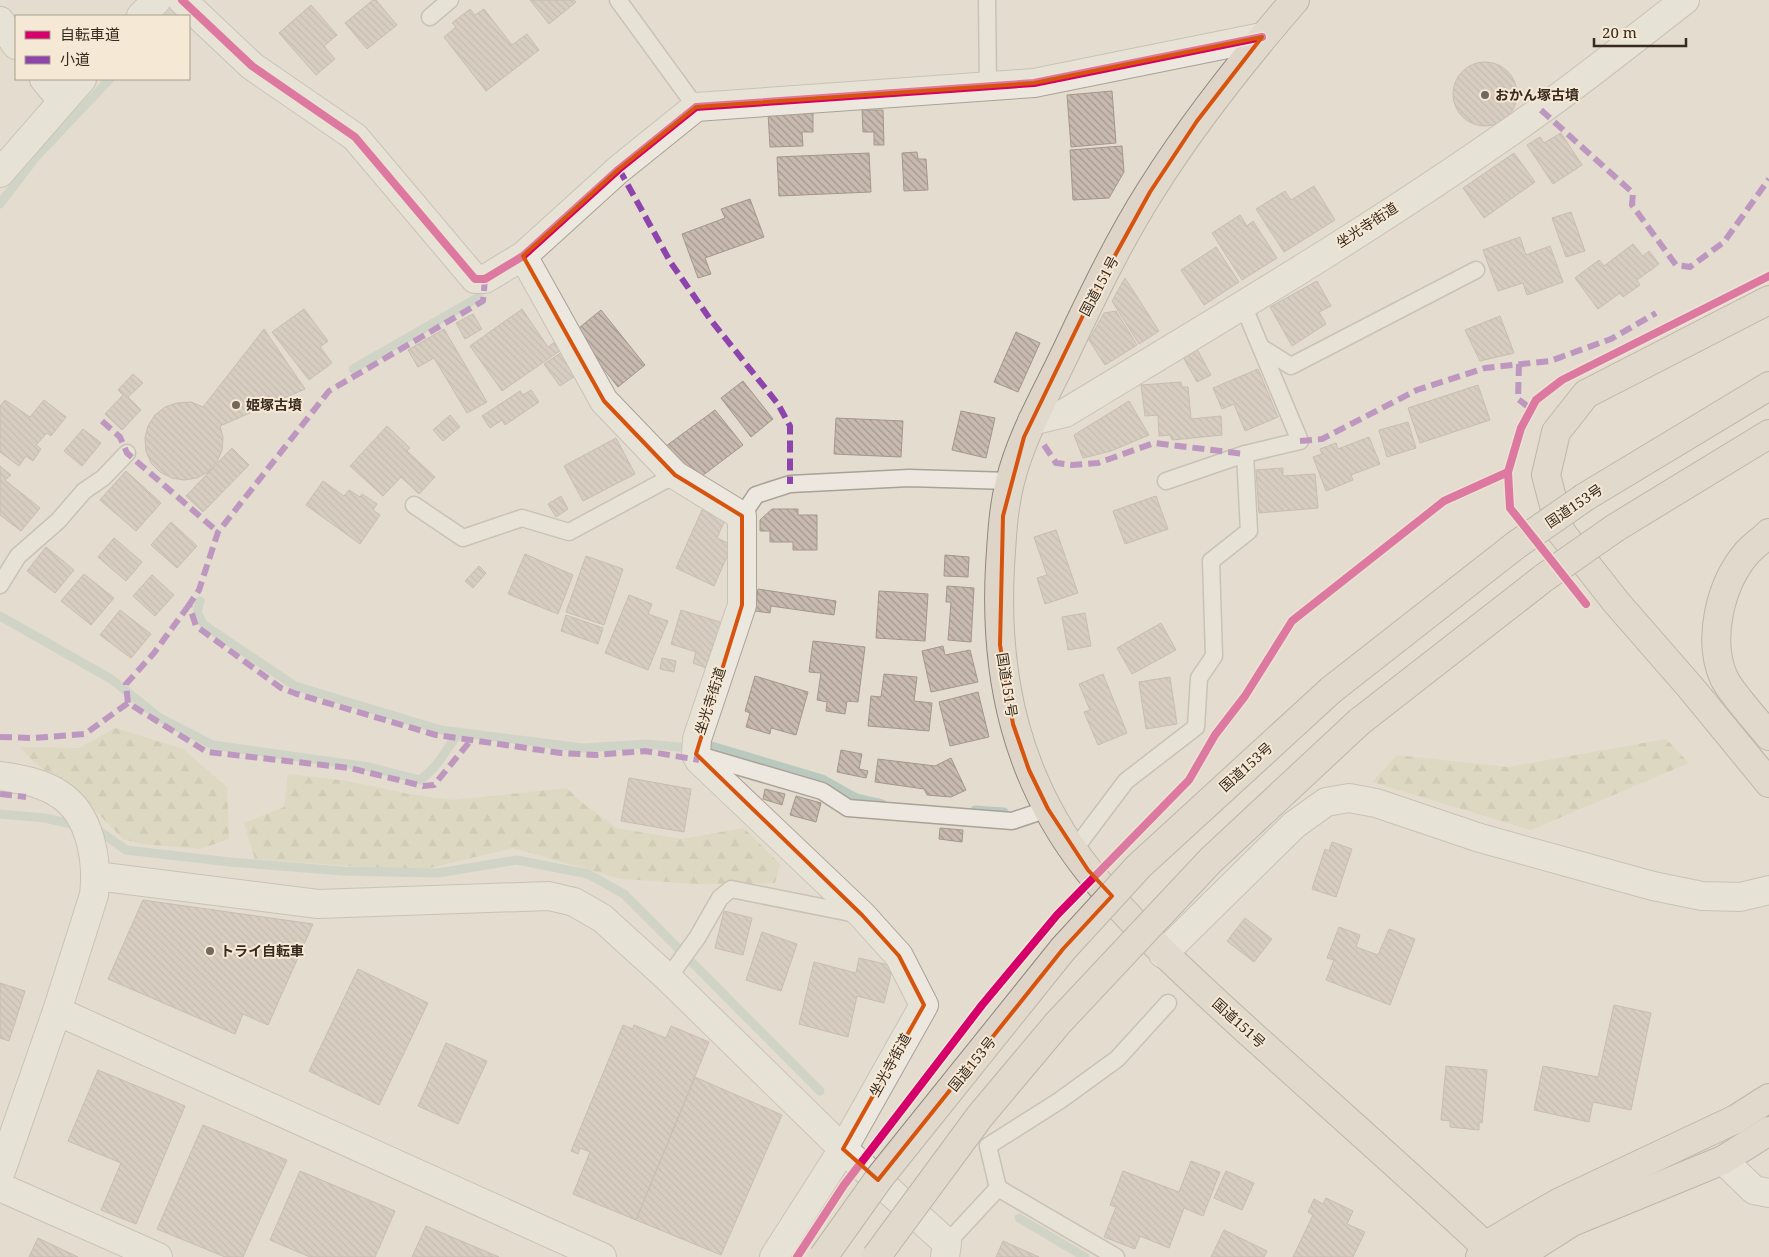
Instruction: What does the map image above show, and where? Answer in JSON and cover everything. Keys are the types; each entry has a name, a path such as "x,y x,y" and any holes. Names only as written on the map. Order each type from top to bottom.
{"highway":[{"name":"国道151号","path":"1296,0 1262,37 1197,121 1150,192 1091,299 1024,437 1010,481 1003,516 1000,645 1005,685 1013,724 1028,770 1048,809 1088,870 1164,954 1487,1253"},
{"path":"1769,300 1586,394 1556,432 1546,475 1561,532 1616,602 1691,688 1769,783"},
{"name":"国道153号","path":"823,1257 880,1177 1063,950 1139,866 1332,690 1516,545 1585,497 1769,386"},
{"path":"876,1257 980,1116 1058,1023 1211,860 1359,722 1545,577 1615,528 1769,434"},
{"path":"1769,533 1746,554 1731,576 1720,607 1716,639 1724,678 1769,736"},
{"path":"1487,1253 1560,1202 1736,1119 1769,1098"},
{"path":"1517,1257 1572,1222 1723,1160 1769,1131"}],"street":[{"path":"142,15 156,0"},
{"path":"182,0 252,66 355,137 475,279 485,279 523,256 619,169 696,107 1034,83 1262,37"},
{"name":"坐光寺街道","path":"1032,421 1065,413 1244,305 1442,177 1541,110 1685,0"},
{"path":"0,21 15,44"},
{"path":"45,80 62,101"},
{"path":"0,173 81,80"},
{"path":"523,256 604,401 675,476 742,516"},
{"name":"坐光寺街道","path":"742,516 742,605 697,740 696,754 699,760 862,916 899,956 924,1006 843,1149"},
{"path":"0,776 32,781 60,794 74,807 91,838 96,876 94,894 57,1011 0,1174"},
{"path":"1164,954 1294,825 1326,802 1349,798 1376,802 1422,820 1480,838 1653,886 1702,896 1740,898 1769,890"},
{"path":"96,876 318,904 548,896 574,902 602,918 672,972 843,1149 946,1250"},
{"path":"57,1011 602,1257"},
{"path":"774,1257 843,1149"},
{"path":"1723,1160 1754,1190 1769,1193"},
{"path":"0,1187 158,1257"}],"lane":[{"path":"430,17 450,0"},
{"path":"618,0 696,107"},
{"path":"987,0 988,87"},
{"path":"1262,348 1290,366 1476,270"},
{"path":"1166,481 1245,454 1300,441 1244,305"},
{"path":"0,585 18,556 58,521 84,491 103,478 127,453"},
{"path":"1074,850 1126,781 1196,726 1199,678 1214,656 1211,561 1249,531 1245,454"},
{"path":"414,505 463,538 522,518 569,532 675,476"},
{"path":"742,516 756,495 790,484 909,478 1010,481"},
{"path":"696,754 822,791 848,808 1012,822 1048,809"},
{"path":"672,972 697,938 720,898 731,889 862,916"},
{"path":"1116,1257 998,1188 988,1146 1059,1100 1117,1059 1168,1003"},
{"path":"946,1250 998,1188"}],"highlighted area":[{"path":"1262,37 1197,121 1150,192 1091,299 1024,437 1003,516 1000,645 1013,724 1029,770 1048,809 1088,870 1112,896 1063,949 878,1180 843,1149 924,1005 899,956 862,915 696,754 742,605 742,516 675,475 604,401 523,256 619,169 696,107 1034,83"}],"green space":[{"path":"115,728 183,749 227,787 229,839 200,849 142,844 123,839 85,800 34,762 20,747 79,748"},
{"path":"1666,739 1689,763 1531,830 1372,782 1397,755 1508,767"},
{"path":"288,774 347,781 409,794 453,800 567,788 581,802 616,828 682,839 744,828 780,864 775,883 698,884 621,879 513,848 417,871 255,859 244,823 284,807"}],"building":[{"path":"373,0 376,0 397,25 367,49 345,23"},
{"path":"530,0 574,0 576,2 549,24"},
{"path":"311,5 337,35 324,46 335,59 316,75 279,33"},
{"path":"470,9 475,15 484,9 512,45 527,34 539,50 486,91 444,37 456,27 452,23"},
{"name":"おかん塚古墳","path":"1479,62 1491,62 1508,71 1515,82 1517,94 1515,106 1508,117 1491,126 1479,126 1467,121 1458,112 1453,100 1453,88 1458,76 1467,67"},
{"path":"1112,91 1116,143 1071,147 1067,95"},
{"path":"862,110 883,110 884,145 874,145 874,132 863,132"},
{"path":"813,112 813,132 802,132 803,146 770,147 768,113"},
{"path":"1561,133 1582,165 1553,184 1527,145 1540,137 1544,143"},
{"path":"1122,146 1124,172 1109,198 1073,200 1070,150"},
{"path":"917,152 918,159 926,159 928,190 904,191 902,153"},
{"path":"869,153 871,192 779,196 777,157"},
{"path":"1514,153 1535,182 1484,218 1463,188"},
{"path":"1314,186 1335,220 1284,252 1256,209 1285,191 1291,200"},
{"path":"750,199 764,237 705,258 711,274 698,278 682,234 725,218 721,209"},
{"path":"1571,212 1585,251 1566,257 1552,218"},
{"path":"1240,215 1247,226 1253,221 1277,258 1242,280 1212,233"},
{"path":"1520,237 1526,255 1550,246 1563,282 1527,295 1523,283 1498,291 1483,250"},
{"path":"1633,244 1643,256 1649,251 1659,264 1637,280 1640,285 1623,297 1620,293 1598,309 1575,278 1599,260 1604,266"},
{"path":"1216,247 1239,282 1204,305 1181,270"},
{"path":"1125,278 1159,331 1139,344 1112,301"},
{"path":"1317,281 1331,306 1319,312 1326,324 1292,346 1270,307"},
{"path":"304,309 328,341 320,347 332,363 309,380 272,332"},
{"path":"522,309 548,347 555,342 561,350 502,391 470,346"},
{"path":"601,310 645,365 618,387 574,332"},
{"path":"1116,311 1137,345 1105,365 1089,340 1104,313"},
{"path":"473,314 482,329 465,339 456,323"},
{"path":"1500,316 1514,353 1480,361 1465,330"},
{"name":"姫塚古墳","path":"264,329 305,389 220,426 223,438 222,450 217,462 208,472 197,478 184,480 172,478 160,472 151,463 146,451 145,438 148,426 155,415 165,407 177,403 191,402 203,407"},
{"path":"444,329 487,402 467,413 434,358 418,367 408,350"},
{"path":"1016,332 1040,343 1018,392 994,382"},
{"path":"1197,349 1211,375 1197,382 1183,357"},
{"path":"562,352 578,374 560,386 544,364"},
{"path":"1258,369 1278,417 1245,431 1234,404 1222,409 1213,388"},
{"path":"133,374 143,383 128,397 141,410 122,430 105,414 123,395 118,390"},
{"path":"743,381 773,419 751,437 721,398"},
{"path":"1181,382 1182,387 1188,387 1191,419 1221,416 1222,435 1172,440 1170,435 1159,436 1158,415 1145,416 1141,385"},
{"path":"1478,385 1490,420 1420,443 1408,408"},
{"path":"531,390 539,402 505,425 502,420 490,428 482,416 520,391 523,395"},
{"path":"5,400 30,417 44,400 66,417 51,436 47,433 36,445 41,449 33,461 26,456 19,466 0,452 0,406"},
{"path":"1129,401 1149,435 1111,451 1083,458 1074,435"},
{"path":"715,410 743,445 698,479 662,449"},
{"path":"961,411 995,418 986,458 952,450"},
{"path":"450,415 460,427 443,441 433,430"},
{"path":"836,418 903,421 901,457 834,454"},
{"path":"1408,422 1416,448 1387,457 1379,430"},
{"path":"387,426 410,448 407,451 435,477 419,494 401,477 383,496 350,466"},
{"path":"83,429 101,443 82,466 64,451"},
{"path":"1369,437 1380,464 1351,475 1353,480 1326,491 1313,457 1322,454 1320,449 1336,443 1338,449"},
{"path":"616,438 635,474 583,501 564,466"},
{"path":"232,448 249,465 203,512 186,496"},
{"path":"0,466 11,475 5,480 40,508 21,531 0,515"},
{"path":"1283,468 1283,476 1315,474 1318,508 1259,513 1256,470"},
{"path":"126,471 161,503 136,531 100,500"},
{"path":"323,481 344,496 349,490 360,497 362,494 377,504 373,510 380,515 360,544 306,505"},
{"path":"561,496 568,509 556,517 548,504"},
{"path":"1156,496 1168,529 1125,544 1113,511"},
{"path":"772,509 798,509 798,515 817,515 817,550 793,550 793,542 770,542 770,531 760,531 760,520"},
{"path":"702,510 725,520 717,538 732,545 714,586 676,568"},
{"path":"171,522 197,546 177,568 151,545"},
{"path":"1056,530 1078,593 1045,604 1037,578 1047,575 1034,537"},
{"path":"114,538 142,562 126,581 98,557"},
{"path":"46,547 74,570 55,593 27,571"},
{"path":"525,554 573,575 558,614 508,594"},
{"path":"945,555 969,557 968,577 944,576"},
{"path":"586,556 623,569 604,625 566,612"},
{"path":"479,566 486,573 473,588 465,581"},
{"path":"84,574 114,598 91,625 61,601"},
{"path":"152,575 174,595 155,616 133,596"},
{"path":"947,586 974,588 971,642 948,640 951,602 946,602"},
{"path":"758,589 836,601 834,615 771,606 770,613 755,611"},
{"path":"879,591 928,594 925,641 876,638"},
{"path":"629,595 652,604 648,614 668,621 648,670 605,653"},
{"path":"120,610 151,634 131,658 100,635"},
{"path":"681,610 723,623 709,669 693,663 696,652 671,644"},
{"path":"1085,613 1091,646 1068,650 1062,617"},
{"path":"566,615 603,628 598,644 561,631"},
{"path":"1161,623 1176,650 1132,674 1117,648"},
{"path":"813,641 865,647 858,702 847,701 845,714 826,711 827,702 817,700 821,673 809,672"},
{"path":"943,646 945,655 970,650 978,682 931,692 922,651"},
{"path":"662,658 676,661 674,672 660,669"},
{"path":"884,674 917,677 914,701 932,703 929,731 868,726 871,696 881,697"},
{"path":"1103,674 1127,733 1098,745 1084,712 1090,710 1079,684"},
{"path":"755,676 808,692 796,735 771,728 770,734 746,727 750,713 745,711"},
{"path":"1170,677 1177,724 1146,729 1139,682"},
{"path":"978,692 989,737 950,746 939,702"},
{"path":"841,750 862,754 859,769 868,771 866,778 837,772"},
{"path":"951,758 966,790 951,797 927,795 924,789 875,782 878,759 935,766"},
{"path":"629,778 691,789 684,832 621,821"},
{"path":"765,789 785,794 782,805 763,799"},
{"path":"796,796 821,803 816,822 790,815"},
{"path":"940,828 963,830 962,842 939,839"},
{"path":"1332,842 1352,849 1336,897 1312,889 1325,849 1329,851"},
{"name":"トライ自転車","path":"143,900 313,924 268,1025 243,1014 235,1034 108,979"},
{"path":"724,911 752,918 743,955 715,948"},
{"path":"1245,918 1272,939 1254,962 1227,941"},
{"path":"1339,927 1360,935 1356,947 1378,955 1389,929 1415,939 1390,1005 1326,980 1334,960 1327,958"},
{"path":"762,932 797,944 781,991 746,980"},
{"path":"859,958 893,966 884,1003 857,996 848,1037 799,1024 814,962 856,973"},
{"path":"358,969 428,1003 379,1105 309,1071"},
{"path":"0,983 25,991 9,1041 0,1038"},
{"path":"1614,1005 1651,1013 1631,1110 1593,1102 1589,1122 1534,1110 1543,1066 1598,1077"},
{"path":"623,1025 633,1029 634,1025 666,1038 671,1026 709,1042 636,1220 573,1194 590,1152 580,1148 578,1154 571,1151"},
{"path":"446,1043 487,1061 458,1124 418,1106"},
{"path":"1446,1066 1487,1070 1482,1123 1479,1122 1479,1130 1450,1127 1450,1121 1441,1120"},
{"path":"98,1070 185,1106 136,1224 101,1210 121,1163 68,1141"},
{"path":"695,1077 782,1115 721,1255 636,1220"},
{"path":"203,1125 287,1160 243,1257 225,1257 157,1229"},
{"path":"1191,1161 1220,1172 1203,1216 1184,1208 1169,1248 1140,1236 1135,1249 1104,1237 1116,1207 1110,1205 1123,1171 1179,1192"},
{"path":"300,1171 395,1211 375,1257 310,1257 270,1240"},
{"path":"1226,1171 1254,1183 1242,1210 1214,1198"},
{"path":"1326,1198 1353,1211 1347,1224 1365,1232 1353,1257 1293,1257 1313,1215 1308,1212 1314,1199 1323,1204"},
{"path":"426,1226 499,1257 412,1257"},
{"path":"1224,1230 1267,1251 1264,1257 1211,1257"},
{"path":"38,1238 78,1257 29,1257"},
{"path":"1003,1241 1039,1257 996,1257"}],"waterway":[{"path":"170,15 173,12"},
{"path":"0,204 35,158 109,80"},
{"path":"353,369 479,297"},
{"path":"200,601 197,613 204,625 295,686 441,730 583,748 647,744 679,747"},
{"path":"0,616 111,679 160,718 213,745 369,767 420,780 433,769 460,732"},
{"path":"708,745 822,779 856,798 882,804"},
{"path":"975,810 1004,812"},
{"path":"0,814 45,818 80,826"},
{"path":"93,829 99,831 126,850 230,862 343,871 438,873 517,860 588,874 624,894 820,1091"},
{"path":"1019,1218 1085,1257"}],"marked path":[{"path":"1541,110 1633,193 1632,205 1676,265 1690,267 1724,242 1769,179"},
{"path":"619,169 671,263 710,319 778,404 790,426 790,484"},
{"path":"485,279 483,301 329,391 218,532 199,590 189,605 196,626 281,688 436,735 561,753 596,755 645,751 699,760"},
{"path":"1300,441 1322,439 1417,390 1485,368 1550,361 1611,339 1656,313"},
{"path":"1519,364 1518,399 1531,409"},
{"path":"102,421 120,437 127,453 218,532"},
{"path":"1044,445 1056,463 1072,465 1098,463 1154,443 1245,454"},
{"path":"189,605 154,653 126,684 128,703 207,752 350,768 423,786 434,785 471,740"},
{"path":"0,737 34,738 85,734 128,703"},
{"path":"0,794 26,797"}],"cycle path":[{"path":"182,0 252,66 355,137 475,279 485,279 523,256 619,169 696,107 1034,83 1262,37"},
{"path":"1586,604 1510,508 1508,472 1521,428 1536,400 1562,380 1769,276"},
{"path":"797,1257 844,1185 982,1005 1057,915 1189,780 1215,735 1245,696 1292,621 1444,501 1508,472"}],"place":[{"name":"おかん塚古墳","path":"1485,95"},
{"name":"姫塚古墳","path":"236,405"},
{"name":"トライ自転車","path":"210,951"}]}
